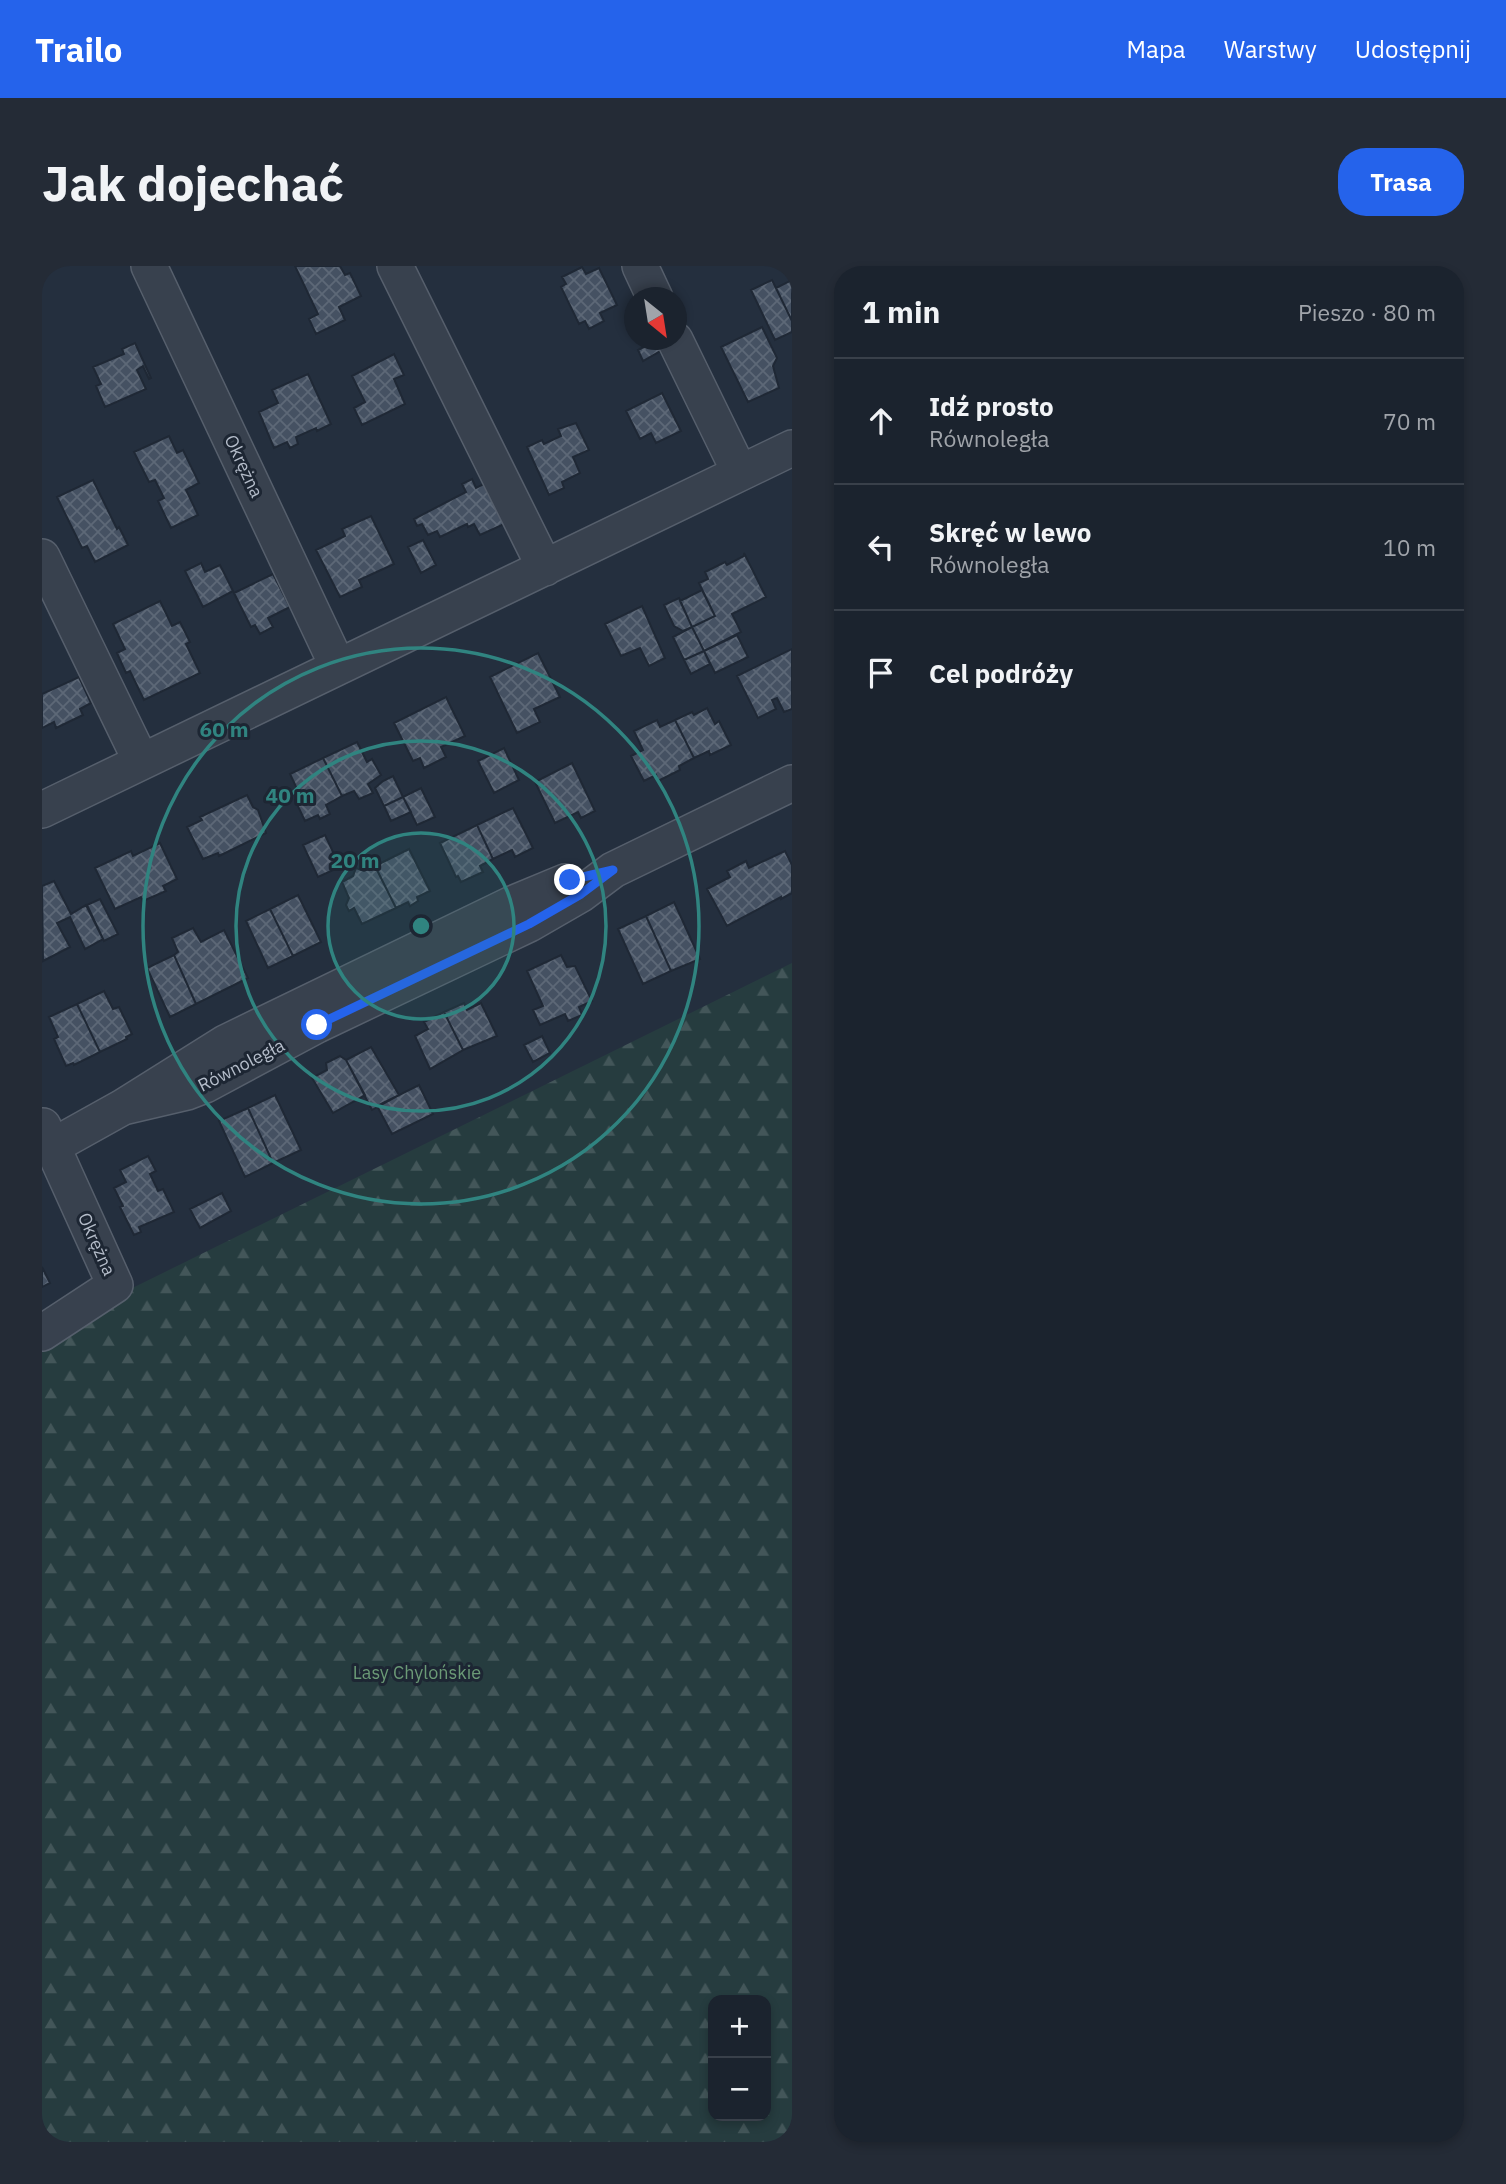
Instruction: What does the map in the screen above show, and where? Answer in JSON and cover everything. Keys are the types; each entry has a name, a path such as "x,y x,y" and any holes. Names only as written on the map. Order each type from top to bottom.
{"street":[{"name":"Okrężna","path":"149,266 338,667"},
{"path":"395,266 545,568"},
{"path":"640,266 650,287"},
{"path":"681,350 740,473"},
{"path":"42,810 792,448"},
{"path":"42,557 141,761"},
{"name":"Równoległa","path":"48,1135 123,1107 187,1092 216,1079 317,1025 529,924 581,894 613,870 792,783"},
{"name":"Okrężna","path":"42,1334 115,1285 48,1135"}],"green space":[{"name":"Lasy Chylońskie","path":"792,963 792,2142 42,2142 42,1343 106,1301"}],"building":[{"path":"295,266 340,266 345,275 350,273 361,296 339,307 345,320 316,334 309,319 318,314"},
{"path":"582,267 586,274 599,268 617,305 600,313 604,321 589,329 585,321 579,324 561,287 566,284 562,277"},
{"path":"772,280 792,321 792,332 775,340 751,290"},
{"path":"792,280 792,321 776,288"},
{"path":"762,327 777,358 773,366 779,388 748,402 721,347"},
{"path":"135,343 151,378 149,379 143,366 137,370 146,389 105,407 96,386 101,384 93,367 124,354 122,349"},
{"path":"638,350 662,350 643,361"},
{"path":"394,354 404,375 394,379 405,404 362,425 354,408 365,402 352,376"},
{"path":"308,374 331,424 296,437 298,444 290,448 287,442 274,448 259,412 278,403 272,390"},
{"path":"662,393 681,431 656,443 651,433 640,439 626,411"},
{"path":"576,423 589,450 573,457 580,473 562,482 564,488 549,495 527,447 542,440 544,444 561,436 558,429"},
{"path":"169,436 177,453 183,450 199,483 186,490 198,515 171,528 158,501 164,498 155,480 149,482 134,452"},
{"path":"472,479 476,488 492,480 511,521 480,535 474,524 468,527 467,524 440,537 437,531 428,535 422,524 417,526 414,519 466,492 462,484"},
{"path":"93,480 128,545 95,562 87,546 82,548 57,497"},
{"path":"371,516 394,564 359,580 362,587 340,597 316,550 345,536 342,529"},
{"path":"423,540 436,565 421,573 408,547"},
{"path":"744,553 766,597 732,614 741,632 704,651 692,627 715,616 699,583 708,579 705,572 725,562 727,565 744,556"},
{"path":"201,563 205,572 220,565 233,591 203,607 185,571"},
{"path":"273,574 290,607 268,618 273,627 260,634 255,625 251,627 234,593"},
{"path":"702,590 715,616 692,627 680,601"},
{"path":"679,598 692,627 683,631 674,626 664,605"},
{"path":"160,601 172,626 180,622 190,642 186,644 200,673 144,700 130,671 126,673 117,653 125,649 113,624"},
{"path":"642,606 665,658 649,666 640,648 621,656 605,624"},
{"path":"692,627 704,651 684,660 673,637"},
{"path":"737,635 748,657 715,673 704,651"},
{"path":"792,649 792,709 784,712 777,698 772,700 776,709 758,718 737,676"},
{"path":"704,651 710,664 691,674 684,660"},
{"path":"538,653 560,697 534,709 540,722 517,733 490,677"},
{"path":"79,677 91,703 80,709 83,715 56,728 54,722 42,728 42,694"},
{"path":"446,697 465,736 441,747 446,757 424,768 420,758 413,761 394,723"},
{"path":"707,708 715,724 719,721 731,745 710,755 709,751 694,758 675,720"},
{"path":"657,720 660,727 675,720 694,758 679,766 680,770 658,781 656,775 644,781 631,756 643,750 634,731"},
{"path":"357,742 367,762 372,759 381,775 368,784 373,793 359,799 354,791 342,796 323,758"},
{"path":"504,748 519,780 494,793 478,761"},
{"path":"323,758 342,796 326,805 330,814 320,819 318,815 305,821 295,800 301,797 290,774"},
{"path":"572,763 595,811 581,818 578,812 555,823 535,782"},
{"path":"393,776 403,797 384,806 375,788"},
{"path":"421,788 435,817 417,825 403,797"},
{"path":"247,795 253,807 258,810 266,833 219,856 218,853 203,859 187,827 202,820 200,817"},
{"path":"403,797 411,812 391,821 384,806"},
{"path":"513,808 533,848 515,857 512,850 493,859 477,825"},
{"path":"477,825 493,859 480,866 483,872 461,882 440,843"},
{"path":"325,835 340,867 318,877 303,845"},
{"path":"160,843 177,879 163,886 166,891 143,901 141,897 115,909 95,868 131,851 133,856"},
{"path":"409,849 430,891 417,897 418,901 410,906 408,902 396,908 375,866"},
{"path":"785,851 792,865 792,893 727,926 707,889 730,877 727,871 746,861 749,868"},
{"path":"375,866 396,908 362,924 354,908 349,911 346,905 349,898 342,882 353,876 356,868 364,871"},
{"path":"54,881 71,914 86,905 103,939 85,949 70,917 57,923 70,947 43,961 42,886"},
{"path":"298,895 321,942 293,956 270,909"},
{"path":"100,899 118,934 104,941 87,905"},
{"path":"674,902 700,959 671,971 646,916"},
{"path":"270,909 293,956 268,968 246,921"},
{"path":"646,916 671,971 643,984 618,929"},
{"path":"193,928 201,942 224,930 248,978 196,1004 174,955 178,952 172,938"},
{"path":"174,955 196,1004 170,1017 147,968"},
{"path":"561,955 567,967 575,966 592,1001 579,1007 582,1015 568,1021 565,1014 540,1025 533,1010 543,1006 527,971"},
{"path":"104,991 113,1009 119,1007 132,1034 100,1052 77,1004"},
{"path":"464,1003 467,1010 481,1003 497,1036 463,1050 444,1012"},
{"path":"77,1004 100,1052 74,1065 73,1063 66,1066 54,1039 58,1037 49,1017"},
{"path":"444,1012 463,1050 430,1069 415,1036 428,1029 424,1022"},
{"path":"542,1036 550,1053 533,1062 524,1045"},
{"path":"371,1047 399,1095 372,1110 346,1060"},
{"path":"340,1056 346,1060 365,1095 333,1113 312,1078 327,1070 326,1063"},
{"path":"419,1085 433,1114 392,1134 377,1106"},
{"path":"275,1095 301,1150 273,1163 248,1108"},
{"path":"248,1108 273,1163 245,1177 219,1121"},
{"path":"148,1156 156,1171 150,1174 158,1191 163,1189 174,1212 139,1227 141,1232 134,1235 114,1188 126,1182 120,1170"},
{"path":"222,1193 231,1211 200,1228 190,1209"},
{"path":"42,1267 50,1283 42,1287"}],"route":[{"path":"317,1025 529,924 581,894 613,870 570,880"}]}
